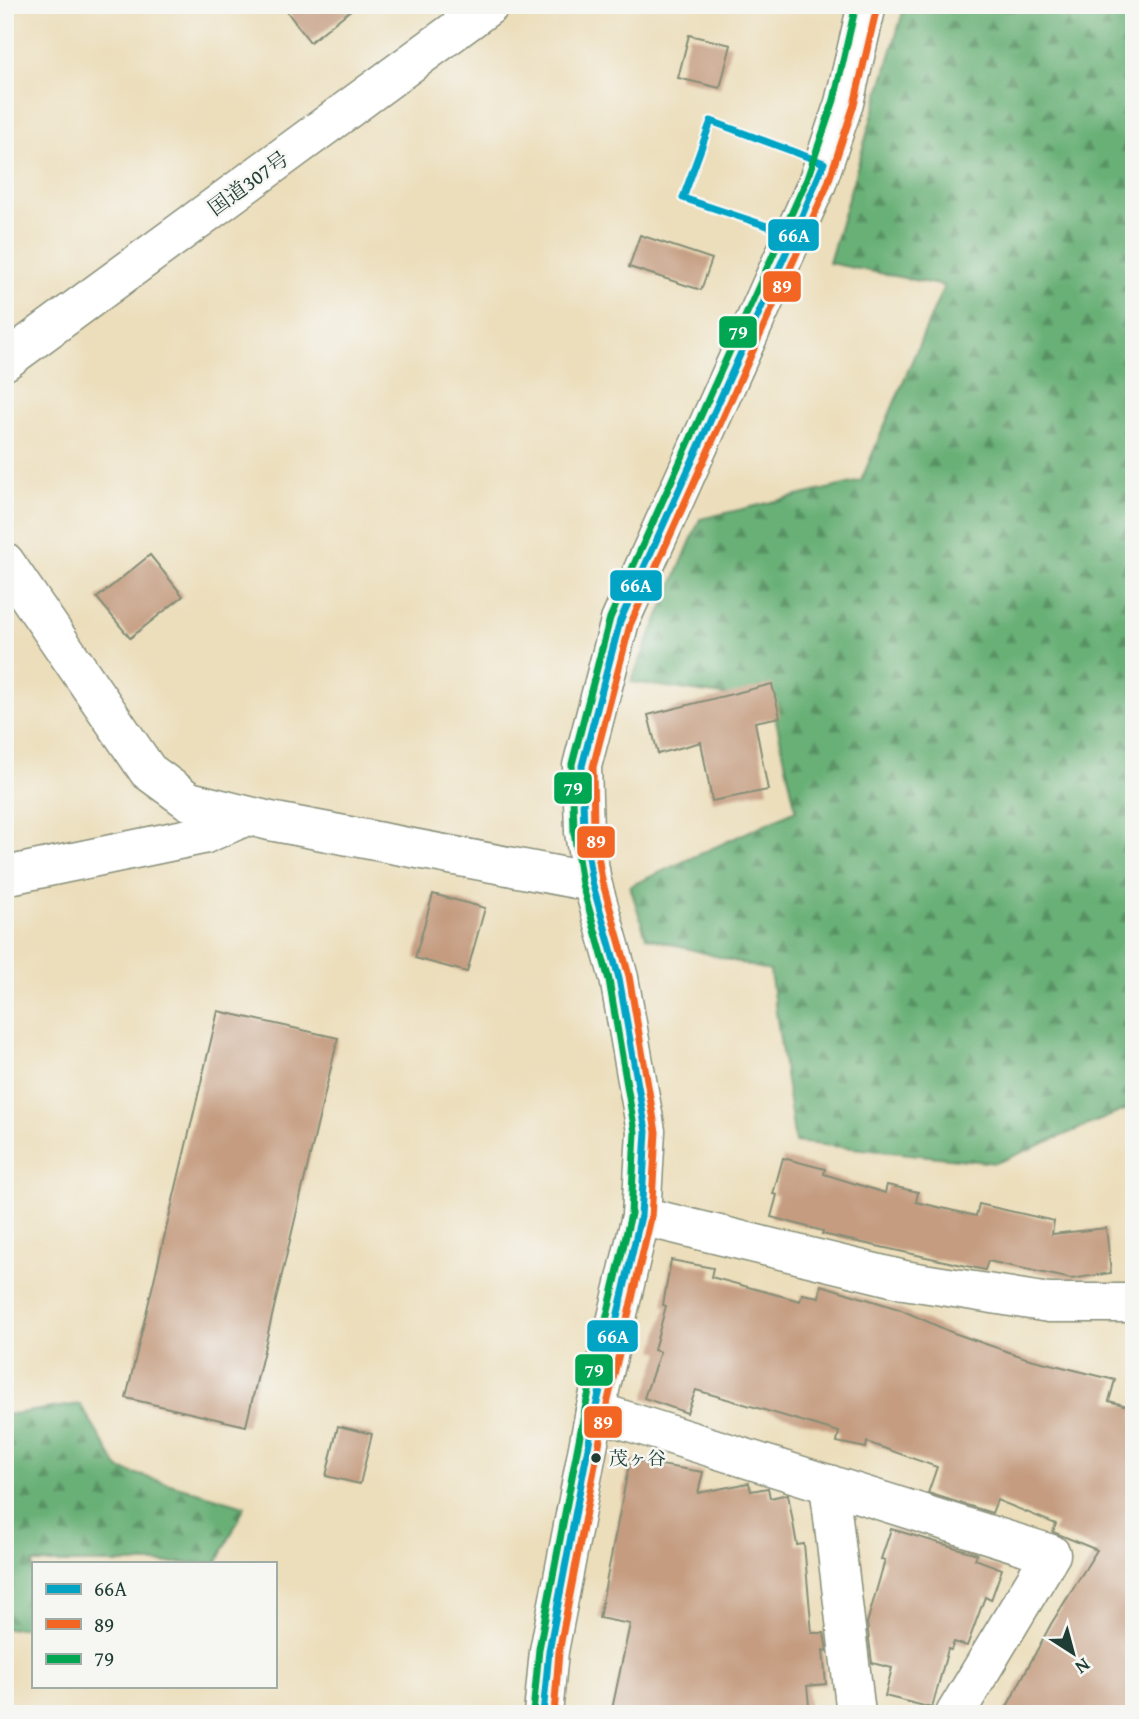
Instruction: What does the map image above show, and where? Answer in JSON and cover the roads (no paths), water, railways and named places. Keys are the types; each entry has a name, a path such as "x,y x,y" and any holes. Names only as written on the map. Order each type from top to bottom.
{"main road":[{"name":"国道307号","path":"5,361 490,5"},
{"path":"543,1714 549,1651 595,1411 641,1216 646,1131 619,978 592,883 584,832 582,766 620,621 817,183 844,103 867,5"},
{"path":"5,562 148,771 189,801 247,816 592,883"},
{"path":"5,876 203,835 247,816"},
{"path":"641,1216 904,1280 1049,1303 1130,1310"},
{"path":"595,1411 1051,1554 955,1714"},
{"path":"829,1485 856,1714"}],"place":[{"name":"茂ヶ谷","path":"596,1458"}]}
